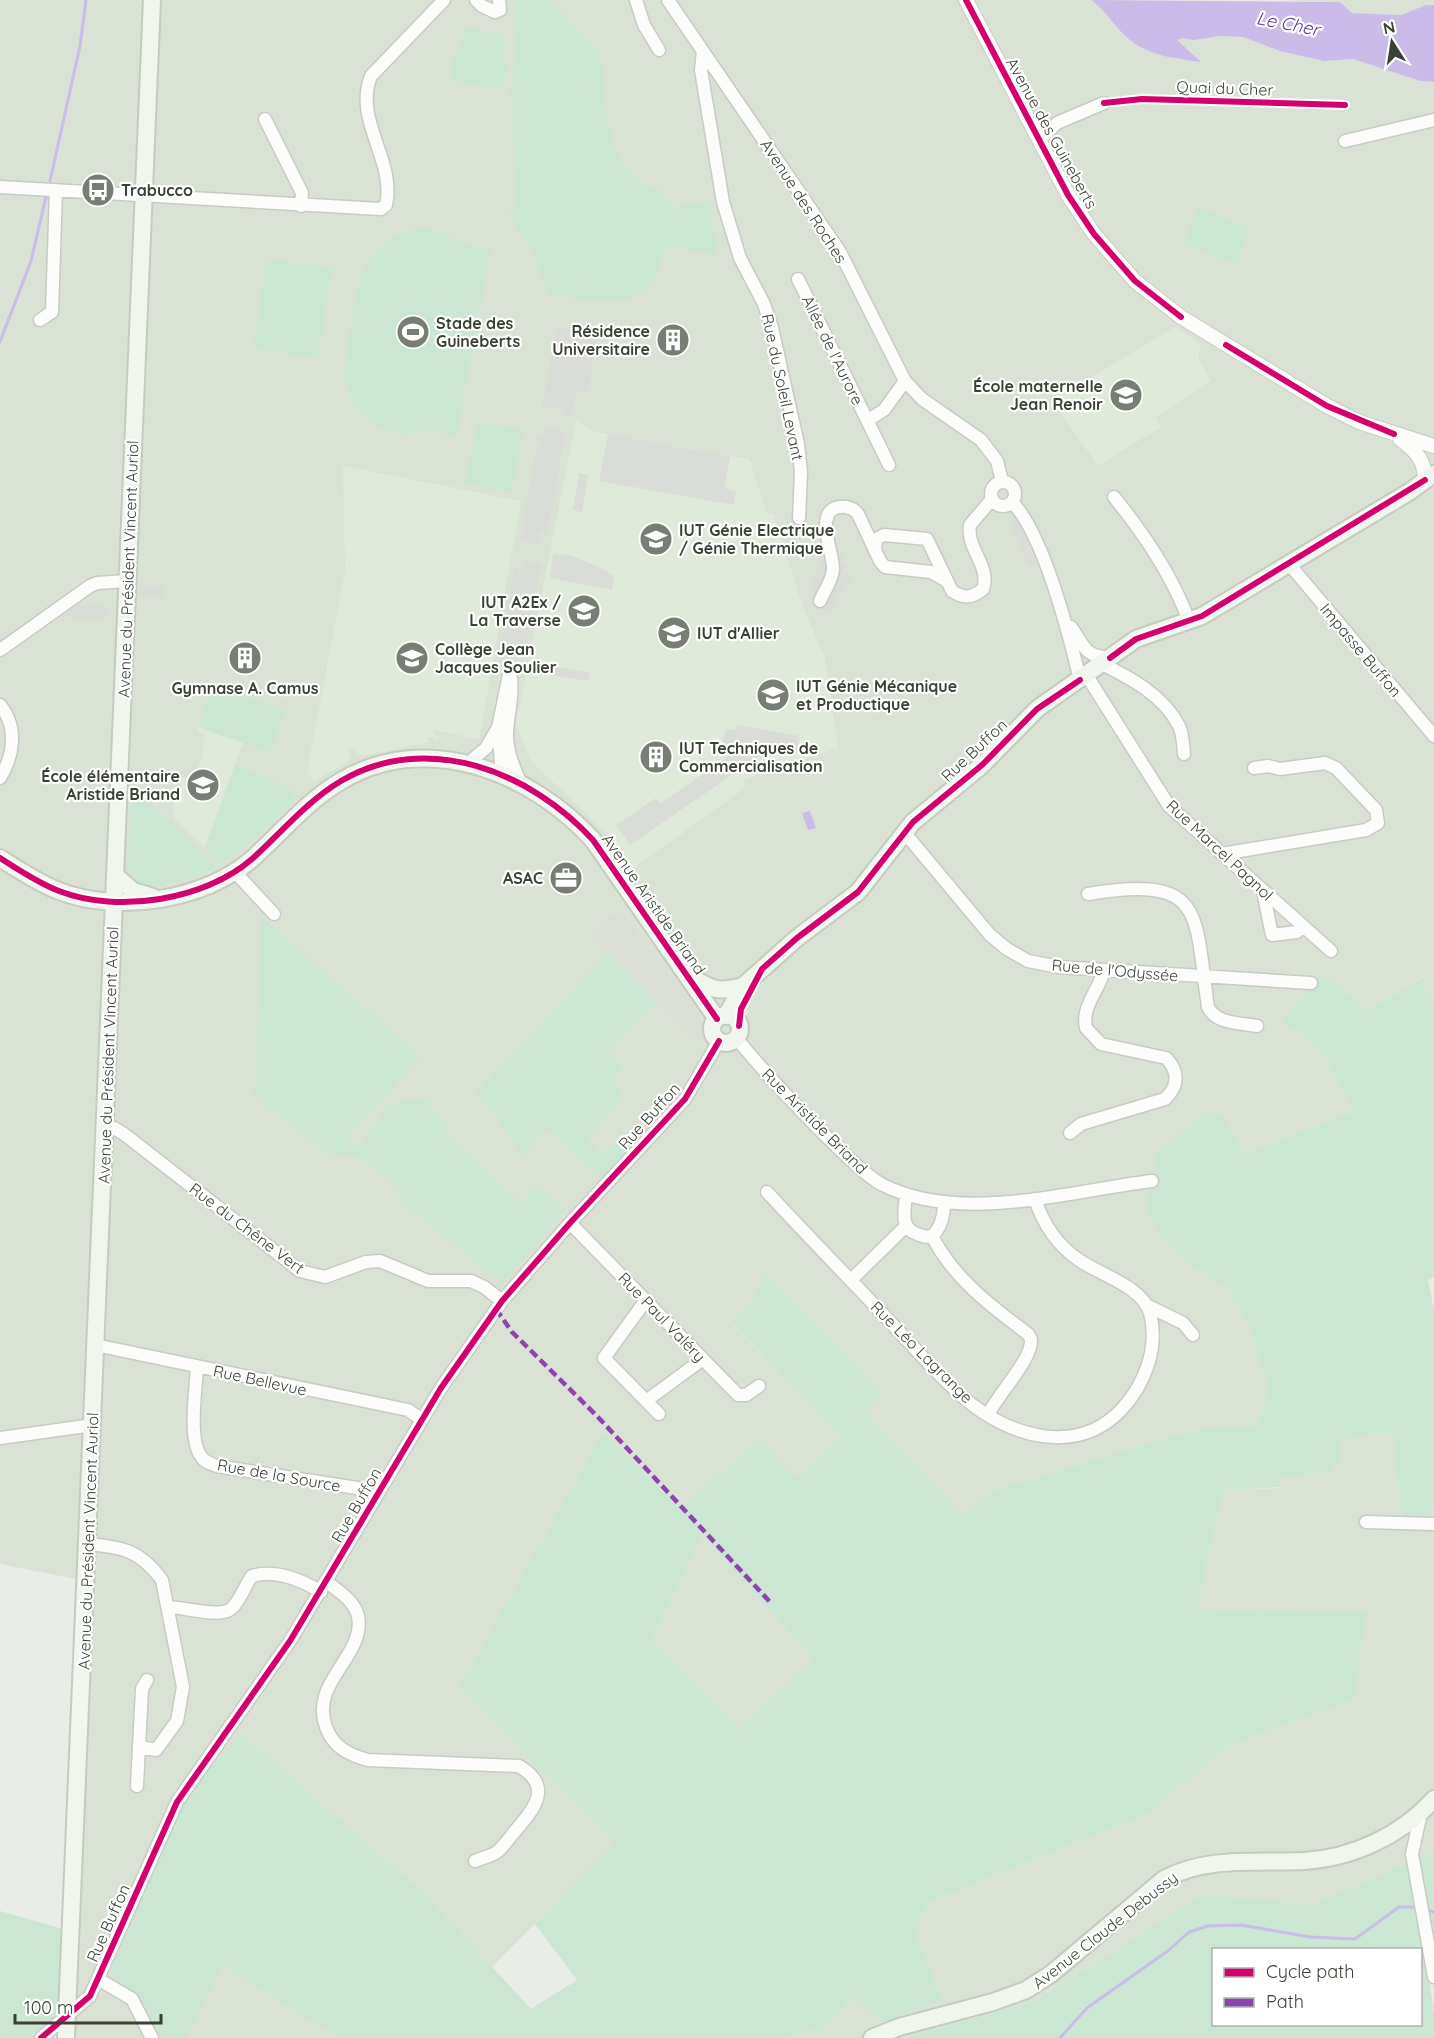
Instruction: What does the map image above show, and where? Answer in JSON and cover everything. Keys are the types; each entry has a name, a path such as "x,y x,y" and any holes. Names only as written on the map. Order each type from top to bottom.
{"main road":[{"name":"Avenue du Président Vincent Auriol","path":"66,2038 152,0"},
{"name":"Rue Buffon","path":"730,1025 743,986 797,938 858,891 904,832 982,765 1037,710 1136,639 1189,621 1289,564 1431,477"},
{"name":"Avenue Aristide Briand","path":"0,858 61,892 115,901 150,901 172,897 204,888 235,872 325,792 360,772 392,762 412,759 467,764 520,782 574,820 593,840 689,975 730,1025"},
{"path":"116,876 141,895 172,897"},
{"name":"Rue Buffon","path":"730,1025 762,969"},
{"path":"689,975 705,986 722,991 743,986"},
{"path":"718,1041 712,1030 730,1025"},
{"name":"Avenue Claude Debussy","path":"872,2038 899,2027 993,2002 1026,1990 1051,1974 1164,1880 1181,1871 1213,1863 1307,1861 1334,1856 1370,1845 1398,1831 1421,1813 1434,1799"}],"street":[{"path":"0,187 381,209 386,205 387,182 367,113 367,86 371,76 444,0"},
{"path":"476,0 490,12 500,10 499,0"},
{"path":"636,0 644,26 659,50"},
{"name":"Avenue des Roches","path":"668,0 840,252 905,381 922,399 981,440 997,461 1002,481"},
{"name":"Avenue des Guineberts","path":"966,0 1068,195 1094,234 1135,281 1181,317 1294,388 1359,422 1434,446"},
{"name":"Rue du Soleil Levant","path":"703,51 701,70 723,202 740,258 764,304 772,327 798,444 801,472 799,518"},
{"path":"1031,125 1057,123 1104,103"},
{"path":"265,119 302,193 301,206"},
{"path":"1346,141 1434,120"},
{"path":"1039,140 1057,123"},
{"path":"40,320 52,312 56,190"},
{"name":"Allée de l'Aurore","path":"798,279 889,465"},
{"name":"Allée de l'Aurore","path":"868,420 884,410 905,381"},
{"path":"1394,434 1420,458 1431,477"},
{"path":"865,527 884,535 927,539 952,591 959,596 976,595 983,589 985,573 969,532 972,520 992,499 993,487 1002,481 1013,486 1016,494 1012,502 1001,506 992,499"},
{"path":"1114,497 1161,562 1178,591 1189,621"},
{"path":"1012,502 1023,513 1030,527 1065,619 1084,649 1094,657 1106,661 1166,707 1181,728 1184,754"},
{"path":"820,601 833,570 826,532 829,516 839,508 852,508 858,514 885,567 930,572 946,581"},
{"path":"875,551 876,539 884,535"},
{"name":"Impasse Buffon","path":"1289,564 1434,736"},
{"path":"0,650 90,586 97,583 127,582"},
{"name":"Rue Marcel Pagnol","path":"1065,619 1083,678 1169,806 1331,951"},
{"path":"502,774 498,728 510,669 514,687 507,732 508,745 510,759 520,782"},
{"path":"0,705 4,710 14,740 7,766 0,778"},
{"path":"467,764 486,748 498,728"},
{"path":"1222,854 1366,830 1378,823 1376,810 1336,768 1325,763 1280,769 1268,766 1254,768"},
{"name":"Rue de l'Odyssée","path":"904,832 990,935 1007,949 1028,961 1104,970 1311,983"},
{"path":"235,872 274,914"},
{"path":"1088,894 1126,887 1161,890 1185,903 1199,930 1208,1007 1212,1014 1220,1019 1257,1026"},
{"path":"1263,891 1272,935 1298,932 1302,926"},
{"path":"1070,1133 1081,1124 1165,1099 1172,1093 1176,1082 1176,1073 1166,1058 1101,1044 1086,1028 1085,1009 1101,984 1104,970"},
{"name":"Rue Aristide Briand","path":"730,1025 822,1132 861,1170 881,1183 906,1194 944,1202 996,1202 1035,1199 1152,1181"},
{"name":"Rue Buffon","path":"41,2038 90,1996 177,1802 249,1702 324,1587 422,1420 502,1301 570,1223 685,1099 718,1041"},
{"name":"Rue du Chêne Vert","path":"106,1126 124,1134 300,1271 325,1276 366,1262 380,1261 428,1281 471,1281 484,1287 502,1301"},
{"name":"Rue Léo Lagrange","path":"766,1192 964,1399 1014,1429 1040,1437 1083,1436 1098,1429 1125,1406 1141,1382 1150,1361 1152,1329 1146,1305"},
{"path":"906,1194 904,1218 906,1226 912,1232 926,1238 937,1231 944,1213 944,1202"},
{"path":"1035,1199 1039,1212 1058,1243 1078,1260 1129,1289 1146,1305 1183,1323 1193,1335"},
{"name":"Rue Paul Valéry","path":"570,1223 738,1395 746,1395 759,1386"},
{"path":"851,1280 906,1226"},
{"path":"932,1236 964,1282 1031,1339 1028,1354 994,1401 988,1415"},
{"path":"646,1300 604,1358 659,1414"},
{"name":"Rue Bellevue","path":"96,1345 408,1410 422,1420"},
{"path":"646,1401 703,1359"},
{"name":"Rue de la Source","path":"197,1367 194,1438 200,1456 206,1462 216,1466 357,1488 375,1498"},
{"path":"0,1438 93,1425"},
{"path":"1366,1522 1434,1524"},
{"path":"88,1544 122,1547 155,1570 162,1580 182,1673 180,1709 177,1721 156,1750 140,1747"},
{"path":"168,1607 217,1613 227,1612 233,1607 252,1576 260,1573 300,1580 324,1587 348,1598 358,1616 358,1628 353,1643 325,1691 323,1703 322,1718 336,1745 345,1752 368,1760 519,1766 529,1771 536,1782 539,1794 536,1807 496,1853 475,1861"},
{"path":"137,1786 141,1689 147,1680"},
{"path":"1421,1813 1412,1854 1434,1977"},
{"path":"98,1979 132,1999 152,2038"}],"shaded area":[{"path":"0,0 1091,0 1176,59 1200,61 1176,40 1182,38 1194,40 1220,36 1243,37 1280,51 1324,61 1353,59 1420,81 1434,82 1434,998 1422,986 1427,975 1366,1010 1339,987 1282,1023 1307,1038 1323,1055 1354,1111 1243,1154 1223,1116 1157,1171 1174,1250 1231,1289 1229,1293 1249,1324 1266,1382 1266,1400 1255,1427 1223,1425 1182,1433 991,1491 964,1515 865,1413 883,1394 766,1272 748,1306 731,1322 842,1436 797,1480 758,1439 680,1509 603,1432 460,1688 615,1843 492,1967 426,1895 240,1732 110,1969 159,2038 58,2038 76,1579 0,1564"},
{"path":"513,0 550,0 601,54 607,115 618,154 628,170 642,183 661,190 672,207 710,202 716,254 670,247 663,256 652,283 637,295 625,299 600,301 548,294 534,255 507,212 516,211 510,87 515,64"},
{"path":"1276,0 1434,0 1434,5 1426,5 1401,15 1352,13 1340,2"},
{"path":"464,28 507,35 503,60 508,61 503,90 450,80 454,52 460,52"},
{"path":"1198,208 1250,229 1236,264 1184,244"},
{"path":"423,228 441,231 461,243 491,250 456,437 428,431 412,434 396,433 373,425 364,417 351,397 344,371 355,302 360,281 369,262 381,246 399,234"},
{"path":"267,259 332,268 318,358 253,348"},
{"path":"557,327 597,335 588,392 576,391 571,417 562,415 562,410 542,407"},
{"name":"École maternelle Jean Renoir","path":"1175,327 1201,344 1198,357 1211,381 1155,418 1161,427 1098,466 1052,401"},
{"name":"IUT d'Allier","path":"576,420 593,431 749,459 767,514 773,513 804,610 825,657 838,748 743,780 745,788 631,870 607,834 530,760 516,724"},
{"path":"478,421 523,430 511,491 465,483"},
{"path":"548,428 566,431 547,532 540,531 538,544 520,540 539,436 545,437"},
{"path":"608,434 730,456 724,488 736,491 733,505 599,481"},
{"name":"Collège Jean Jacques Soulier","path":"343,466 521,501 478,739 434,730 433,735 442,737 435,741 434,737 429,738 429,742 363,756 357,753 355,748 349,750 351,755 348,761 314,782 307,772 345,570"},
{"path":"579,473 588,475 582,512 573,510"},
{"path":"1018,520 1036,563 1028,566 1011,523"},
{"path":"821,539 834,539 851,578 828,612 818,607 813,594 813,581 822,559"},
{"path":"553,554 572,556 601,568 614,576 612,590 550,578"},
{"path":"523,561 541,564 524,656 500,652 514,568 521,569"},
{"path":"137,586 163,587 163,596 137,595"},
{"path":"76,605 109,607 108,618 62,617"},
{"path":"539,664 590,673 588,681 537,673"},
{"path":"213,684 285,709 270,752 198,727"},
{"path":"737,725 799,736 797,753 761,755 630,845 616,825 656,798 660,804 730,755 730,753 721,751 726,729 736,730"},
{"name":"École élémentaire Aristide Briand","path":"198,727 243,743 205,848 175,820 172,809 183,777 194,781 204,750 202,748 206,735 197,731"},
{"path":"235,765 293,789 294,802 262,833 221,864 205,848"},
{"path":"136,789 216,867 179,881 140,888 131,877 127,876 131,793"},
{"path":"620,911 698,1012 703,1027 703,1044 657,1003 588,932"},
{"path":"262,917 421,1057 346,1139 360,1147 388,1104 424,1098 448,1126 443,1131 521,1203 536,1185 566,1210 502,1283 396,1197 401,1192 376,1169 351,1156 327,1154 254,1096"},
{"path":"608,953 657,1003 608,1052 623,1068 615,1079 623,1100 587,1139 601,1155 635,1125 642,1133 600,1178 547,1129 521,1157 497,1116 476,1093"},
{"path":"1320,974 1366,1010 1428,975 1422,986 1434,998 1434,1277 1428,1280 1434,1310 1434,1507 1432,1517 1402,1516 1392,1434 1361,1435 1338,1442 1340,1463 1332,1464 1332,1472 1279,1477 1278,1487 1223,1491 1201,1591 1199,1609 1366,1612 1354,1699 1228,1746 1147,1814 929,1902 915,1932 942,1999 882,2022 852,1997 820,2035 814,2028 785,2038 339,2038 223,1965 186,2038 159,2038 110,1969 184,1803 240,1732 426,1895 531,2009 577,1980 535,1924 614,1842 459,1688 603,1432 680,1509 758,1439 797,1479 841,1436 731,1321 748,1306 766,1272 884,1395 865,1413 964,1515 991,1491 1182,1433 1223,1425 1255,1427 1266,1400 1266,1382 1249,1324 1229,1293 1231,1289 1190,1264 1165,1242 1150,1216 1148,1197 1152,1172 1157,1171 1154,1157 1178,1134 1209,1112 1223,1116 1244,1154 1354,1111 1323,1055 1307,1038 1282,1023","holes":["702,1535 814,1659 739,1728 653,1639"]},
{"path":"1392,1434 1402,1516 1432,1517 1434,1507 1434,1852 1312,1904 1201,1895 1037,2000 904,2038 785,2038 814,2028 820,2035 852,1997 942,1999 915,1932 929,1902 1147,1814 1228,1746 1353,1699 1365,1612 1199,1609 1201,1591 1223,1491 1278,1488 1278,1477 1332,1472 1332,1464 1340,1463 1337,1442 1361,1435"},
{"path":"702,1535 814,1659 739,1729 653,1639"},
{"path":"1434,1852 1434,1945 1424,1948 1434,2013 1434,2038 904,2038 1037,2000 1201,1895 1312,1904"},
{"path":"0,1911 63,1929 59,2013 34,2038 0,2038"},
{"path":"222,1964 335,2033 339,2038 186,2038"}],"water":[{"name":"Le Cher","path":"1091,0 1340,2 1352,13 1401,15 1426,5 1434,5 1434,82 1420,81 1353,59 1324,61 1280,51 1243,37 1220,36 1177,40 1201,62 1164,56 1146,50 1130,40"},
{"path":"810,811 816,828 808,830 802,813"}],"waterway":[{"path":"50,181 80,46 86,0"},
{"path":"0,342 31,261 46,197"},
{"path":"1060,2038 1087,2008 1169,1950 1189,1932 1208,1926 1241,1925 1310,1937 1355,1939 1399,1907 1418,1907"},
{"path":"1424,1909 1434,1912"}],"marked path":[{"path":"496,1309 512,1332 597,1416 771,1603"}],"cycle path":[{"path":"966,0 1068,195 1094,234 1135,281 1181,317"},
{"name":"Quai du Cher","path":"1104,103 1142,99 1345,105"},
{"path":"1226,345 1327,406 1394,434"},
{"path":"1110,658 1136,639 1202,616 1425,480"},
{"path":"739,1026 741,1009 762,969 797,938 858,892 913,822 982,765 1037,709 1080,680"},
{"path":"0,858 44,884 82,898 134,902 160,899 210,885 233,873 252,859 329,789 374,766 408,759 442,759 476,766 509,778 540,795 568,816 593,840 717,1019"},
{"path":"41,2038 90,1996 177,1802 290,1641 441,1388 502,1301 570,1223 685,1099 719,1041"}],"place":[{"name":"Trabucco","path":"98,190"},
{"name":"Stade des Guineberts","path":"413,332"},
{"name":"Résidence Universitaire","path":"673,340"},
{"name":"École maternelle Jean Renoir","path":"1126,395"},
{"name":"IUT Génie Electrique / Génie Thermique","path":"656,539"},
{"name":"IUT A2Ex / La Traverse","path":"584,611"},
{"name":"IUT d'Allier","path":"674,633"},
{"name":"Gymnase A. Camus","path":"245,658"},
{"name":"Collège Jean Jacques Soulier","path":"412,658"},
{"name":"IUT Génie Mécanique et Productique","path":"773,695"},
{"name":"IUT Techniques de Commercialisation","path":"656,757"},
{"name":"École élémentaire Aristide Briand","path":"203,785"},
{"name":"ASAC","path":"566,878"}]}
